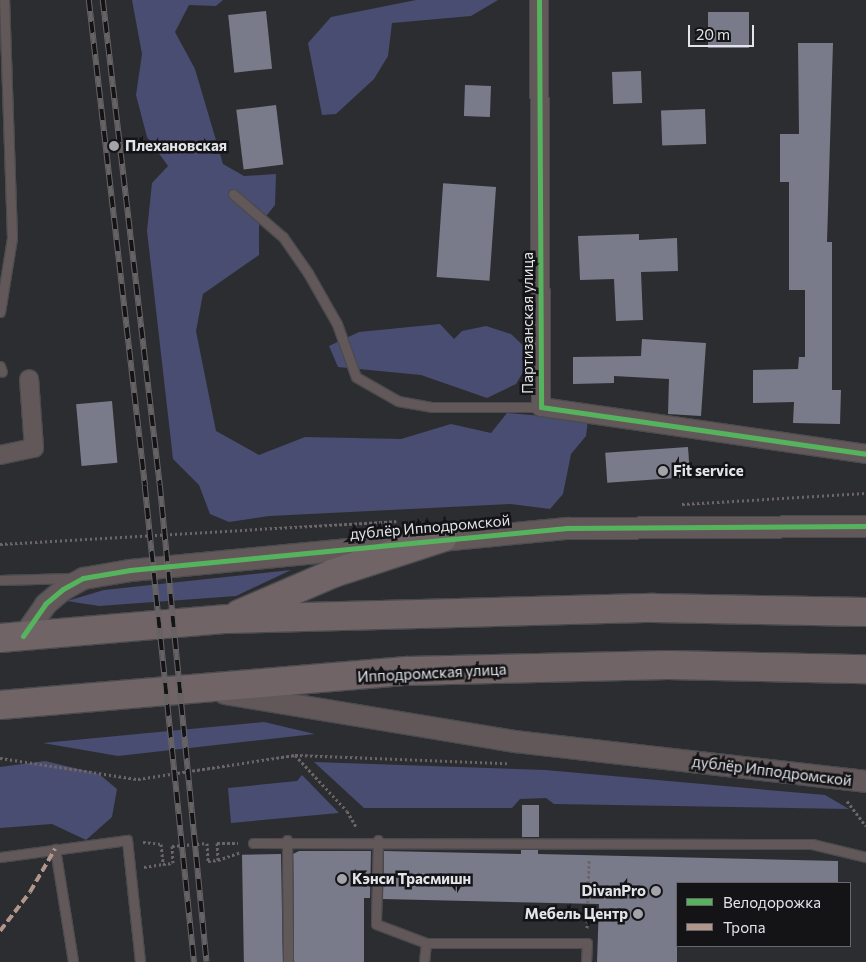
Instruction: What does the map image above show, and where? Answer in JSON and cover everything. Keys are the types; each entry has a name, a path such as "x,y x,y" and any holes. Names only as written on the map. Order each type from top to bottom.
{"highway":[{"path":"227,619 334,573 442,538"},
{"path":"10,634 227,619 654,608 866,612"},
{"name":"Ипподромская улица","path":"0,705 204,690 407,671 668,665 866,669"}],"street":[{"name":"Партизанская улица","path":"539,0 541,407 866,454"},
{"path":"0,455 34,448 29,379"},
{"name":"дублёр Ипподромской","path":"10,634 45,604 83,578 442,538 567,528 866,526"},
{"name":"дублёр Ипподромской","path":"204,690 515,741 866,781"}],"lane":[{"path":"0,312 12,238 4,0"},
{"path":"233,194 284,237 308,273 337,324 356,377 398,400 432,407 541,407"},
{"path":"0,580 83,578"},
{"path":"0,858 127,840 140,962"},
{"path":"287,840 288,962"},
{"path":"253,843 287,840 378,840 812,844 866,857"},
{"path":"378,840 376,924 426,943 587,943 586,962"},
{"path":"55,849 73,962"},
{"path":"424,962 426,943"}],"path":[{"path":"818,496 866,493"},
{"path":"295,755 347,811 363,840"},
{"path":"0,758 138,779 295,755 518,764"},
{"path":"845,798 866,826"},
{"path":"127,840 161,844 163,864"},
{"path":"587,943 592,841"},
{"path":"146,867 173,863 172,846 207,843 208,861 231,859 253,843"},
{"path":"218,860 217,843 253,843"}],"shaded area":[{"path":"132,0 223,0 216,6 189,5 175,32 195,69 223,164 244,176 276,174 275,205 259,225 259,255 203,294 196,331 216,431 259,455 305,437 401,439 451,424 491,433 507,413 588,420 586,436 571,454 563,494 550,509 511,504 269,516 229,522 210,514 199,485 173,459 147,231 152,183 168,166 147,137 136,95 142,54"},
{"path":"416,0 498,0 471,16 392,23 388,56 374,79 336,114 322,115 308,43 331,17"},
{"path":"440,324 454,339 462,331 486,326 511,334 533,355 516,384 487,398 421,375 338,367 329,346 359,332"},
{"path":"291,570 236,596 99,606 67,601 104,590"},
{"path":"264,722 315,734 118,756 43,743"},
{"path":"45,761 99,774 117,789 112,817 86,840 52,824 0,828 0,767"},
{"path":"314,762 545,770 825,795 849,809 554,804 546,798 520,799 512,808 364,808"},
{"path":"302,775 339,813 231,823 228,788 297,781"}],"building":[{"path":"266,11 272,69 234,73 228,15"},
{"path":"708,12 749,12 749,48 708,48"},
{"path":"798,43 833,43 827,242 832,242 832,390 841,390 840,424 793,423 794,402 753,403 753,370 798,369 799,357 805,357 805,290 789,290 789,182 780,182 780,134 799,134"},
{"path":"641,71 642,103 613,104 612,72"},
{"path":"465,85 491,86 490,117 464,116"},
{"path":"276,105 283,165 244,169 236,110"},
{"path":"705,109 706,144 662,146 661,111"},
{"path":"443,183 496,187 489,281 437,277"},
{"path":"639,234 639,240 677,238 678,271 641,272 643,320 616,321 614,279 580,280 578,236"},
{"path":"642,339 706,343 701,416 668,414 669,379 614,376 614,383 573,384 573,357 641,356"},
{"path":"112,401 117,463 82,466 76,404"},
{"path":"688,447 690,477 607,483 605,453"},
{"path":"522,805 539,805 539,837 522,837"},
{"path":"521,850 538,850 538,854 838,861 838,882 676,882 677,962 597,962 599,904 383,899 384,851 521,854"},
{"path":"299,851 371,851 370,898 364,898 364,962 294,962 293,854"},
{"path":"281,854 283,962 244,962 242,855"}],"railway":[{"path":"89,0 145,486 194,962"},
{"path":"103,0 160,485 207,962"}],"marked path":[{"path":"0,931 30,892 55,849"}],"cycle path":[{"path":"539,0 541,407 866,454"},
{"path":"23,636 45,604 63,589 83,578 130,570 567,528 866,526"}],"place":[{"name":"Плехановская","path":"114,146"},
{"name":"Fit service","path":"663,471"},
{"name":"Кэнси Трасмишн","path":"342,879"},
{"name":"DivanPro","path":"656,891"},
{"name":"Мебель Центр","path":"638,914"}]}
